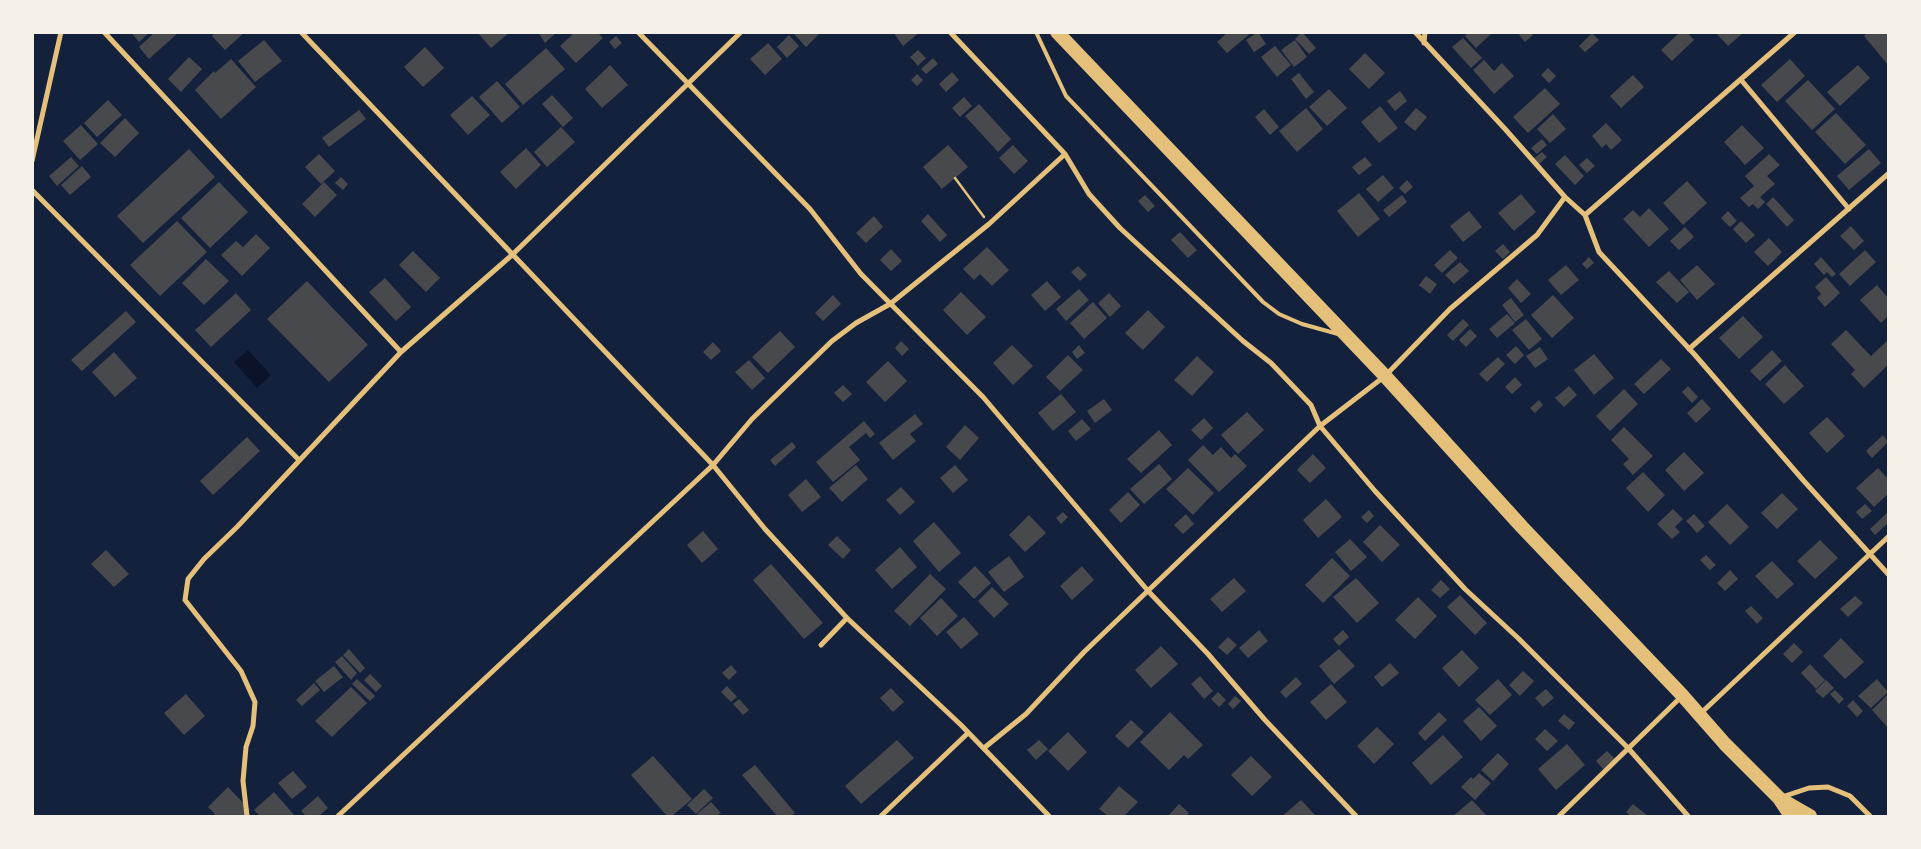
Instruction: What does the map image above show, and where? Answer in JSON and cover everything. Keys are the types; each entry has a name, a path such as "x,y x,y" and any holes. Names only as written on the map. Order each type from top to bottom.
{"highway":[{"path":"1057,32 1385,376 1522,527 1779,798 1791,816"},
{"path":"1779,798 1810,816"}],"street":[{"path":"32,161 61,32"},
{"path":"104,32 401,352"},
{"path":"301,32 713,464 765,529 848,618 984,748 1050,816"},
{"path":"638,32 810,209 861,274 983,397 1149,592 1208,654 1265,720 1356,816"},
{"path":"247,816 243,781 246,747 253,726 255,702 241,671 185,600 188,579 204,558 401,352 512,255 741,32"},
{"path":"950,32 1065,154 1089,194 1120,228 1243,341 1271,363 1312,405 1320,426 1465,589 1518,638 1628,748 1688,816"},
{"path":"1415,32 1565,197 1584,215 1599,252 1888,574"},
{"path":"1424,43 1425,32"},
{"path":"1584,215 1742,81 1795,32"},
{"path":"1742,81 1849,209"},
{"path":"338,816 713,464 752,419 832,341 856,323 890,304 989,224 1065,154"},
{"path":"1688,349 1888,174"},
{"path":"32,190 299,460"},
{"path":"984,748 1026,714 1084,652 1149,592 1320,426 1385,376 1450,309 1537,234 1565,197"},
{"path":"1699,715 1888,537"},
{"path":"820,645 848,618"},
{"path":"1559,816 1682,695"},
{"path":"881,816 968,733"},
{"path":"1779,798 1809,788 1828,786 1850,796 1870,816"}],"lane":[{"path":"1036,32 1066,96 1263,302 1279,314 1302,324 1346,336"}],"path":[{"path":"955,178 989,224"}],"water":[{"path":"248,350 271,375 257,388 234,362"}],"building":[{"path":"131,32 150,32 139,42"},
{"path":"155,32 179,32 149,59 139,47"},
{"path":"216,32 245,32 225,50 212,36"},
{"path":"477,32 510,32 491,48"},
{"path":"538,32 557,32 545,43"},
{"path":"575,32 597,32 603,38 576,63 560,46"},
{"path":"792,32 821,32 806,47"},
{"path":"893,32 920,32 903,46"},
{"path":"1228,32 1252,32 1227,53 1217,42"},
{"path":"1258,32 1266,44 1254,52 1246,40"},
{"path":"1302,32 1316,48 1309,54 1295,39"},
{"path":"1469,32 1493,32 1476,48 1465,36"},
{"path":"1522,32 1530,32 1533,35 1525,42 1519,35"},
{"path":"1680,32 1687,32 1694,40 1672,61 1661,50"},
{"path":"1715,32 1744,32 1728,46"},
{"path":"1868,32 1888,32 1888,65 1864,36"},
{"path":"1592,33 1599,40 1585,52 1579,46"},
{"path":"789,35 799,46 787,58 777,47"},
{"path":"616,36 622,43 615,49 609,42"},
{"path":"1463,38 1482,58 1471,68 1452,47"},
{"path":"264,40 282,61 255,82 238,61"},
{"path":"1295,40 1307,57 1294,67 1281,50"},
{"path":"768,43 782,59 765,75 750,59"},
{"path":"1275,46 1291,65 1277,77 1261,57"},
{"path":"425,47 444,68 423,87 404,67"},
{"path":"546,48 565,69 523,105 505,84"},
{"path":"918,50 926,58 918,66 910,57"},
{"path":"1365,53 1385,73 1369,89 1349,69"},
{"path":"189,57 202,69 181,92 168,79"},
{"path":"933,58 938,64 926,74 921,69"},
{"path":"231,59 256,87 221,119 195,90 214,71 215,73"},
{"path":"1790,59 1805,76 1777,102 1761,85"},
{"path":"1484,60 1494,71 1502,63 1514,76 1494,94 1473,70"},
{"path":"610,65 628,85 602,108 585,89"},
{"path":"1858,65 1870,78 1840,106 1827,92"},
{"path":"1548,68 1556,76 1549,83 1541,75"},
{"path":"952,72 959,80 946,92 939,84"},
{"path":"1299,73 1314,92 1306,99 1291,79"},
{"path":"917,74 923,80 917,86 911,80"},
{"path":"1633,75 1644,87 1621,108 1610,96"},
{"path":"1808,80 1835,109 1812,130 1785,101"},
{"path":"497,81 520,107 502,123 479,97"},
{"path":"1545,88 1560,104 1528,133 1513,117"},
{"path":"1329,89 1347,108 1327,126 1309,107"},
{"path":"1400,91 1407,101 1395,111 1387,101"},
{"path":"552,95 573,118 563,127 542,104"},
{"path":"472,96 490,115 468,135 450,115"},
{"path":"964,97 972,106 960,117 952,108"},
{"path":"108,100 122,115 97,137 84,123"},
{"path":"979,104 1011,139 998,152 965,116"},
{"path":"1380,106 1398,128 1379,143 1361,122"},
{"path":"1306,108 1323,129 1297,152 1279,131"},
{"path":"1416,108 1427,117 1415,131 1404,122"},
{"path":"1264,109 1279,127 1270,135 1255,117"},
{"path":"359,110 366,119 329,147 322,138"},
{"path":"1836,113 1866,145 1845,164 1815,132"},
{"path":"1553,114 1566,129 1550,143 1537,129"},
{"path":"125,118 139,133 115,157 100,143"},
{"path":"1606,123 1622,140 1611,150 1606,144 1602,148 1592,136"},
{"path":"81,125 98,144 80,160 63,141"},
{"path":"1742,125 1764,148 1745,165 1724,142"},
{"path":"561,127 575,142 547,167 534,152"},
{"path":"1542,139 1547,145 1537,154 1531,148"},
{"path":"948,145 968,167 942,189 923,167"},
{"path":"1013,145 1028,161 1014,174 999,158"},
{"path":"526,148 541,165 516,189 500,172"},
{"path":"189,149 215,177 143,243 117,216"},
{"path":"1869,149 1881,163 1849,190 1837,176"},
{"path":"1542,152 1547,157 1538,165 1533,159"},
{"path":"319,154 335,171 321,184 305,167"},
{"path":"1769,154 1780,165 1767,176 1775,184 1760,197 1765,202 1758,209 1753,204 1749,207 1740,198 1754,186 1745,176"},
{"path":"1565,155 1584,176 1575,185 1555,164"},
{"path":"71,157 79,166 57,186 49,176"},
{"path":"1365,157 1372,165 1359,175 1352,167"},
{"path":"1587,158 1595,166 1587,173 1579,165"},
{"path":"82,166 91,177 70,195 61,185"},
{"path":"1383,175 1394,188 1378,202 1366,189"},
{"path":"341,177 348,184 343,190 335,183"},
{"path":"1407,180 1413,187 1405,194 1399,188"},
{"path":"1687,181 1707,203 1683,225 1663,203"},
{"path":"219,182 248,212 210,248 181,218"},
{"path":"324,182 337,195 315,217 302,204"},
{"path":"1359,193 1380,219 1358,237 1337,211"},
{"path":"1521,194 1536,212 1514,231 1498,213"},
{"path":"1145,195 1155,206 1148,212 1138,201"},
{"path":"1402,195 1407,202 1389,217 1383,210"},
{"path":"1773,197 1794,220 1787,227 1766,204"},
{"path":"1649,208 1669,229 1649,247 1623,219 1633,210 1640,217"},
{"path":"1469,211 1482,227 1463,242 1450,226"},
{"path":"1728,211 1737,221 1730,227 1721,218"},
{"path":"928,214 947,235 940,242 921,221"},
{"path":"874,216 883,227 866,243 856,233"},
{"path":"177,221 207,252 160,296 130,265"},
{"path":"1741,221 1755,235 1746,243 1733,229"},
{"path":"1851,226 1864,241 1854,250 1840,236"},
{"path":"1685,227 1694,237 1679,250 1670,241"},
{"path":"1180,232 1197,250 1188,258 1171,240"},
{"path":"256,234 270,248 242,276 221,255 236,241 243,247"},
{"path":"1769,238 1782,252 1768,266 1754,252"},
{"path":"1503,244 1510,252 1503,259 1495,251"},
{"path":"987,247 1009,270 992,286 980,274 974,280 963,269"},
{"path":"891,249 902,261 891,271 880,260"},
{"path":"1450,250 1458,258 1442,273 1434,265"},
{"path":"1865,250 1876,262 1850,286 1839,274"},
{"path":"413,251 440,278 426,292 399,265"},
{"path":"1589,257 1594,263 1587,269 1582,264"},
{"path":"1821,257 1836,274 1832,277 1827,272 1824,275 1814,264"},
{"path":"206,259 229,281 204,305 182,283"},
{"path":"1460,262 1469,271 1454,284 1445,275"},
{"path":"1566,265 1579,280 1561,295 1548,280"},
{"path":"1697,265 1715,284 1697,300 1680,280"},
{"path":"1078,266 1087,275 1080,281 1071,272"},
{"path":"1669,271 1689,292 1677,303 1656,282"},
{"path":"1426,276 1437,284 1430,294 1419,285"},
{"path":"1826,277 1840,293 1825,307 1817,298 1821,294 1815,287"},
{"path":"385,278 411,307 396,321 369,292"},
{"path":"1517,279 1531,294 1521,303 1508,288"},
{"path":"307,281 368,345 329,382 267,319"},
{"path":"1047,281 1061,297 1045,311 1031,295"},
{"path":"1877,285 1888,298 1888,316 1881,323 1860,300"},
{"path":"1079,289 1089,300 1066,321 1056,309"},
{"path":"961,292 986,317 967,335 943,310"},
{"path":"236,293 251,310 211,347 195,330"},
{"path":"1109,293 1121,306 1110,317 1098,303"},
{"path":"833,295 841,304 823,321 815,313"},
{"path":"1553,295 1574,318 1552,338 1531,315"},
{"path":"1511,298 1524,315 1515,322 1502,305"},
{"path":"1093,302 1107,318 1084,339 1070,323"},
{"path":"1148,310 1165,327 1143,350 1125,333"},
{"path":"126,311 136,322 82,371 71,360"},
{"path":"1507,314 1515,323 1497,338 1489,329"},
{"path":"1743,316 1763,337 1739,359 1719,338"},
{"path":"1463,319 1469,325 1453,341 1447,335"},
{"path":"1526,319 1542,339 1529,350 1512,330"},
{"path":"1470,329 1477,336 1466,347 1459,340"},
{"path":"1846,330 1871,356 1888,340 1888,365 1864,388 1851,374 1855,370 1831,344"},
{"path":"780,331 795,347 768,373 752,357"},
{"path":"901,341 909,349 902,356 895,348"},
{"path":"713,342 721,351 711,360 703,352"},
{"path":"1012,345 1033,366 1013,385 993,363"},
{"path":"1079,345 1085,353 1077,359 1072,352"},
{"path":"1516,346 1524,355 1515,364 1506,355"},
{"path":"1540,347 1548,359 1535,368 1526,356"},
{"path":"1772,350 1782,361 1760,381 1750,371"},
{"path":"114,352 137,378 115,397 92,372"},
{"path":"1594,354 1614,378 1594,395 1574,370"},
{"path":"1068,355 1083,370 1060,391 1046,377"},
{"path":"1197,356 1214,372 1192,396 1174,380"},
{"path":"1498,357 1505,364 1487,382 1479,374"},
{"path":"1661,359 1671,369 1644,394 1634,384"},
{"path":"749,360 765,378 752,390 735,372"},
{"path":"888,361 907,381 885,402 866,382"},
{"path":"1785,365 1804,386 1784,404 1765,384"},
{"path":"1515,377 1522,385 1512,394 1505,387"},
{"path":"843,385 852,394 843,402 834,393"},
{"path":"1569,386 1577,395 1564,407 1555,398"},
{"path":"1688,386 1698,397 1692,403 1682,392"},
{"path":"1624,389 1638,404 1610,431 1596,416"},
{"path":"1061,394 1076,412 1053,431 1038,413"},
{"path":"1104,399 1112,410 1095,423 1087,411"},
{"path":"1702,399 1711,409 1696,423 1687,413"},
{"path":"1539,400 1543,405 1535,413 1530,408"},
{"path":"1247,412 1264,430 1238,454 1221,435"},
{"path":"915,414 923,424 910,434 916,441 893,460 879,443"},
{"path":"1827,417 1845,436 1827,453 1809,433"},
{"path":"1204,418 1213,428 1201,440 1191,430"},
{"path":"1082,419 1091,429 1076,441 1068,431"},
{"path":"864,421 875,434 870,438 866,433 849,447 860,460 833,482 816,462"},
{"path":"965,425 979,438 960,460 946,447"},
{"path":"1624,427 1653,456 1633,475 1623,464 1629,459 1611,440"},
{"path":"1159,430 1172,445 1141,473 1127,459"},
{"path":"1883,435 1888,442 1872,458 1866,451"},
{"path":"247,437 260,451 213,495 200,481"},
{"path":"792,442 796,447 775,466 770,460"},
{"path":"1203,445 1213,455 1221,447 1231,458 1235,454 1247,466 1219,492 1188,460"},
{"path":"1684,452 1704,473 1684,491 1665,470"},
{"path":"1313,454 1326,468 1310,483 1297,470"},
{"path":"1159,464 1172,479 1144,504 1130,489"},
{"path":"856,465 868,479 842,502 829,488"},
{"path":"955,465 968,480 953,493 940,478"},
{"path":"1188,468 1214,493 1193,515 1166,489"},
{"path":"1878,468 1888,479 1888,494 1874,507 1856,488"},
{"path":"1643,472 1665,495 1648,512 1626,488"},
{"path":"806,479 821,497 802,512 788,495"},
{"path":"901,487 915,502 900,515 886,500"},
{"path":"1128,492 1140,505 1121,523 1109,510"},
{"path":"1782,493 1798,509 1777,529 1761,513"},
{"path":"1326,499 1342,517 1318,538 1303,520"},
{"path":"1727,504 1749,527 1730,545 1708,522"},
{"path":"1865,504 1872,511 1862,519 1856,512"},
{"path":"1673,509 1683,519 1675,527 1680,532 1672,539 1657,524"},
{"path":"1369,510 1374,516 1367,523 1361,517"},
{"path":"1063,512 1068,517 1061,524 1056,518"},
{"path":"1888,512 1888,523 1875,535 1870,529"},
{"path":"1186,514 1194,524 1183,534 1174,525"},
{"path":"1694,514 1705,526 1697,533 1686,521"},
{"path":"1029,515 1046,533 1025,552 1009,535"},
{"path":"934,522 961,553 939,572 913,541"},
{"path":"1380,525 1400,545 1382,562 1363,542"},
{"path":"703,531 718,549 702,563 687,545"},
{"path":"837,536 851,550 843,559 828,545"},
{"path":"1350,539 1367,557 1351,571 1335,552"},
{"path":"1820,540 1838,558 1815,579 1797,561"},
{"path":"900,547 917,567 892,589 875,570"},
{"path":"106,550 129,574 114,587 91,564"},
{"path":"1706,555 1716,565 1710,570 1700,560"},
{"path":"1009,556 1024,577 1004,592 988,572"},
{"path":"1332,558 1350,576 1323,603 1305,585"},
{"path":"1772,561 1794,584 1777,599 1755,576"},
{"path":"771,564 823,623 804,639 753,580"},
{"path":"975,566 991,583 974,599 958,582"},
{"path":"1082,566 1094,580 1072,600 1060,586"},
{"path":"1730,570 1738,579 1725,591 1717,583"},
{"path":"930,574 946,589 910,626 894,611"},
{"path":"1234,578 1246,591 1222,612 1210,599"},
{"path":"1356,578 1379,603 1357,623 1333,597"},
{"path":"1441,580 1450,589 1440,598 1431,590"},
{"path":"992,587 1009,604 994,618 978,601"},
{"path":"1460,595 1487,623 1475,635 1447,607"},
{"path":"1855,596 1863,603 1848,617 1840,609"},
{"path":"1418,597 1437,616 1415,639 1395,620"},
{"path":"941,598 958,616 937,636 920,618"},
{"path":"1751,606 1763,618 1757,624 1745,611"},
{"path":"964,617 979,634 961,649 946,632"},
{"path":"1259,630 1268,641 1248,658 1239,648"},
{"path":"1343,630 1349,637 1339,646 1333,639"},
{"path":"1228,637 1237,645 1227,655 1218,647"},
{"path":"1841,638 1864,662 1845,679 1823,656"},
{"path":"1794,643 1803,652 1792,663 1783,654"},
{"path":"1161,646 1178,664 1151,688 1135,670"},
{"path":"349,649 365,668 360,673 343,655"},
{"path":"1339,649 1355,666 1334,684 1319,666"},
{"path":"1462,650 1479,668 1459,687 1442,668"},
{"path":"342,656 357,673 351,680 335,662"},
{"path":"1390,663 1399,673 1382,687 1374,677"},
{"path":"1810,664 1825,680 1816,689 1801,673"},
{"path":"731,665 737,672 729,680 722,673"},
{"path":"334,666 343,677 324,692 315,681"},
{"path":"1523,671 1534,681 1520,696 1509,685"},
{"path":"370,674 382,686 376,692 364,680"},
{"path":"1200,676 1213,691 1204,699 1191,684"},
{"path":"1296,677 1302,684 1286,698 1280,692"},
{"path":"357,679 375,696 370,701 352,684"},
{"path":"1498,679 1512,695 1490,715 1475,700"},
{"path":"1877,679 1888,692 1871,708 1858,696"},
{"path":"1826,680 1834,688 1823,698 1815,691"},
{"path":"314,683 320,690 302,706 296,700"},
{"path":"1331,684 1347,702 1326,720 1310,702"},
{"path":"727,686 737,697 731,702 721,692"},
{"path":"351,687 367,703 332,737 315,721"},
{"path":"891,688 904,702 893,712 880,698"},
{"path":"1546,689 1554,698 1543,707 1535,698"},
{"path":"1835,690 1844,699 1839,704 1830,694"},
{"path":"1218,692 1226,700 1219,707 1211,699"},
{"path":"186,694 205,716 184,735 164,713"},
{"path":"1888,694 1888,728 1872,710"},
{"path":"1235,696 1241,701 1233,709 1228,704"},
{"path":"739,699 749,710 743,715 733,704"},
{"path":"1853,700 1863,711 1857,717 1847,706"},
{"path":"1479,707 1497,726 1481,741 1463,721"},
{"path":"1170,712 1203,745 1188,759 1184,755 1169,770 1140,742"},
{"path":"1439,712 1447,720 1425,741 1418,733"},
{"path":"1564,714 1575,723 1569,730 1558,721"},
{"path":"1131,720 1144,732 1128,748 1115,736"},
{"path":"1377,727 1394,744 1374,764 1357,746"},
{"path":"1545,729 1558,741 1547,751 1535,739"},
{"path":"1068,732 1087,752 1068,771 1048,751"},
{"path":"1443,735 1463,757 1431,785 1412,763"},
{"path":"897,740 914,758 861,804 845,786"},
{"path":"1039,740 1048,749 1036,760 1027,750"},
{"path":"1567,744 1585,765 1556,790 1538,769"},
{"path":"1607,751 1615,759 1603,769 1596,761"},
{"path":"1498,753 1509,764 1493,781 1481,770"},
{"path":"653,756 692,799 672,816 667,816 631,775"},
{"path":"1251,756 1272,777 1252,796 1231,775"},
{"path":"755,765 795,813 791,816 777,816 742,775"},
{"path":"293,771 307,787 292,799 278,783"},
{"path":"1479,773 1491,783 1475,800 1461,787 1471,777 1473,779"},
{"path":"1119,786 1138,802 1124,816 1108,816 1099,809"},
{"path":"228,787 250,810 244,816 213,816 215,814 208,807"},
{"path":"704,789 713,798 696,814 687,805"},
{"path":"274,792 295,816 260,816 254,810"},
{"path":"318,796 328,808 319,816 306,816 301,811"},
{"path":"1301,800 1316,816 1282,816"},
{"path":"1472,800 1486,815 1453,816"},
{"path":"711,802 721,813 716,816 700,816 697,814"},
{"path":"1179,804 1189,813 1186,816 1168,816"},
{"path":"1633,804 1648,816 1631,816 1626,812"}]}
